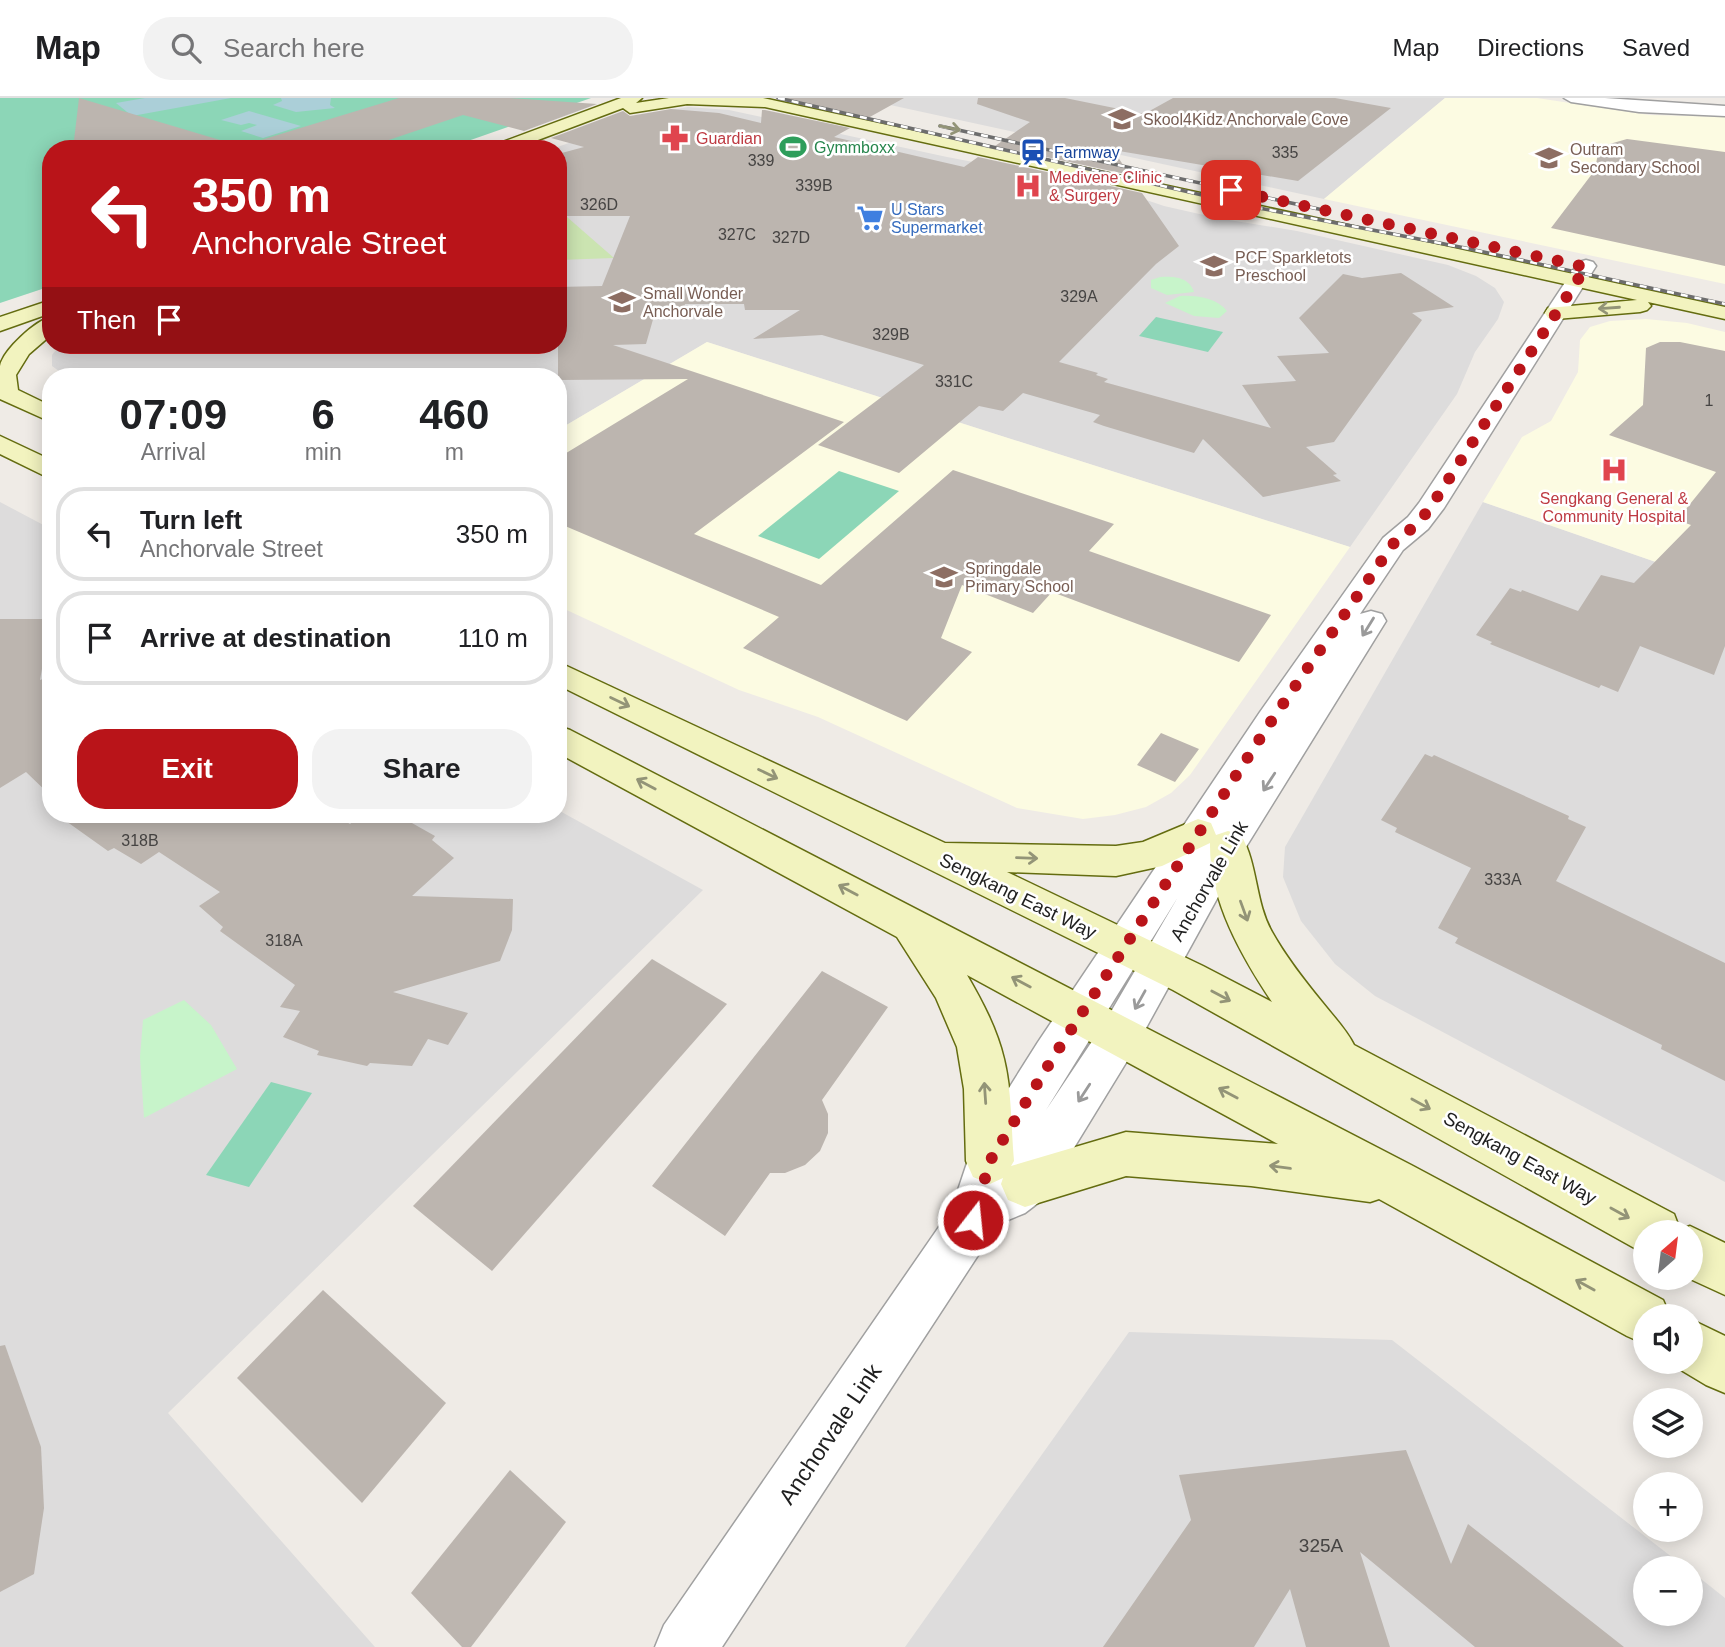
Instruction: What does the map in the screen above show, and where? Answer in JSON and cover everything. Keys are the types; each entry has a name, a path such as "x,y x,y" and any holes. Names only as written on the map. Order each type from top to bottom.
{"street":[{"path":"523,140 631,101 654,98"},
{"path":"743,98 1467,256 1725,297"},
{"path":"812,98 1582,273 1725,315"},
{"path":"1571,98 1639,107 1725,111"},
{"path":"539,140 631,101 765,103"},
{"path":"1467,256 1509,276 1543,307 1650,306 1725,315"},
{"name":"Anchorvale Link","path":"686,1647 1007,1172 1120,1035 1142,957 1213,839 1415,552 1418,523 1543,307 1582,273"},
{"path":"0,312 42,306"},
{"path":"0,324 42,308"},
{"path":"0,337 42,324"},
{"path":"42,330 18,354 4,375 3,391 42,410"},
{"path":"0,444 42,466"},
{"name":"Sengkang East Way","path":"567,676 1142,957 1343,1061 1634,1220"},
{"path":"567,743 1396,1182 1633,1311"},
{"path":"934,855 1116,862 1213,839 1240,898 1250,929 1308,1018 1343,1061"},
{"path":"908,922 935,958 959,1000 979,1048 1007,1172 1126,1154 1251,1163 1396,1182"},
{"name":"Anchorvale Link","path":"1007,1172 1081,1014 1142,957"},
{"path":"1703,1258 1725,1270"},
{"path":"1703,1353 1725,1366"}],"shaded area":[{"path":"858,98 1445,98 1324,199"},
{"name":"Outram Secondary School","path":"1445,98 1537,98 1649,115 1725,117 1725,284 1324,199"},
{"path":"688,107 729,110 947,157 1114,189 1164,206 1297,231 1448,265 1476,276 1495,288 1504,302 1498,319 1475,352 1457,394 1350,547 707,342 567,425 567,368 52,366 53,354 567,354 567,144 652,113"},
{"name":"Sengkang General & Community Hospital","path":"1646,319 1687,323 1725,332 1725,586 1483,502 1522,437 1551,421 1578,372 1580,340 1590,327 1610,321"},
{"name":"Springdale Primary School","path":"707,342 1350,547 1190,775 1171,793 1146,807 1083,819 1017,808 818,717 739,690 567,610 567,425"},
{"path":"0,502 42,524 42,823 567,823 567,815 703,890 168,1413 375,1647 0,1647"},
{"path":"1483,502 1725,586 1725,1182 1375,996 1335,964 1301,921 1283,877 1285,847"},
{"path":"1129,1332 1392,1340 1633,1527 1633,1542 1652,1542 1671,1556 1633,1556 1633,1626 1703,1626 1703,1581 1725,1598 1725,1647 905,1647"}],"green space":[{"path":"0,98 591,98 471,140 42,140 42,289 0,303"},
{"path":"567,217 614,258 567,260"},
{"path":"1160,277 1185,280 1194,292 1167,295 1151,288 1151,280"},
{"path":"1180,296 1206,298 1227,311 1219,318 1194,316 1165,303"},
{"path":"1156,317 1223,332 1208,352 1139,336"},
{"path":"839,471 899,491 819,559 758,536"},
{"path":"184,1000 211,1025 237,1069 144,1118 140,1057 143,1020"},
{"path":"271,1082 312,1093 249,1187 206,1175"}],"water":[{"path":"145,98 231,98 132,116 116,103"},
{"path":"281,98 331,98 330,105 335,108 296,112 273,105 282,101"},
{"path":"249,111 301,126 263,138 241,131 257,125 241,125 221,120"}],"building":[{"path":"79,98 220,140 74,140"},
{"path":"399,98 510,98 597,104 524,131 463,115 389,140 261,140"},
{"path":"775,98 904,98 868,118"},
{"path":"978,98 1065,98 1144,114 1173,98 1335,98 1391,108 1298,181 1113,150 1130,175 995,146 1030,122 977,104"},
{"path":"671,109 719,113 761,123 762,110 765,110 850,128 834,137 964,167 978,157 1142,193 1179,246 1156,264 1059,362 1098,373 1096,375 1108,379 1104,382 1271,428 1242,385 1296,381 1277,356 1329,353 1299,318 1343,274 1362,278 1401,273 1454,307 1412,313 1422,320 1334,442 1306,447 1337,474 1333,475 1341,481 1263,497 1203,439 1194,453 1093,422 1100,415 1023,393 1003,411 979,406 899,473 818,445 924,365 822,335 753,339 800,310 745,310 744,304 685,304 684,308 656,309 646,344 613,345 844,422 694,534 821,585 953,470 1114,524 1089,551 1271,615 1239,662 1052,592 1033,613 962,585 941,638 972,652 907,721 743,648 779,617 567,527 567,453 688,379 567,380 567,368 558,368 558,354 567,354 567,287 602,286 630,216 567,216 567,152 584,147 567,142 567,140 551,138 623,111 630,116"},
{"path":"1627,139 1725,152 1725,266 1551,228 1595,170 1599,147"},
{"path":"1660,342 1680,342 1725,351 1725,646 1714,675 1640,646 1618,692 1601,685 1599,688 1490,644 1492,642 1476,635 1510,588 1578,611 1601,575 1634,583 1691,525 1677,520 1716,472 1609,435 1643,405 1646,348"},
{"path":"0,619 42,619 42,787 26,772 0,788"},
{"path":"1161,733 1199,749 1175,782 1137,765"},
{"path":"1425,754 1432,757 1434,755 1569,816 1568,819 1586,827 1556,881 1725,963 1725,1081 1661,1049 1662,1045 1455,943 1458,938 1438,928 1471,868 1395,832 1397,828 1381,820"},
{"path":"69,823 412,823 435,836 432,840 454,858 412,896 513,899 512,930 500,961 393,992 468,1013 448,1045 428,1039 412,1066 370,1063 367,1066 317,1055 319,1051 283,1037 300,1011 280,1007 295,985 220,931 223,927 199,906 220,892 159,852 141,864 114,848 108,851"},
{"path":"652,959 727,1004 492,1271 413,1206"},
{"path":"822,971 888,1007 822,1100 828,1114 828,1133 820,1151 805,1165 785,1173 770,1173 725,1236 652,1186"},
{"path":"323,1290 446,1403 362,1503 237,1378"},
{"path":"5,1345 41,1447 44,1508 34,1574 0,1592 0,1346"},
{"path":"1406,1450 1451,1564 1468,1524 1624,1647 1475,1647 1360,1552 1390,1647 1306,1647 1290,1589 1254,1647 1103,1647 1191,1520 1179,1475"},
{"path":"510,1470 566,1522 471,1647 462,1647 411,1593"}],"railway":[{"path":"778,98 1259,208 1465,248 1725,304"},
{"path":"940,126 1323,210"}],"place":[{"name":"Skool4Kidz Anchorvale Cove","path":"1122,119"},
{"name":"Guardian","path":"675,138"},
{"name":"Gymmboxx","path":"793,147"},
{"name":"Farmway","path":"1033,152"},
{"name":"Outram Secondary School","path":"1549,158"},
{"name":"Medivene Clinic & Surgery","path":"1028,186"},
{"name":"U Stars Supermarket","path":"870,218"},
{"name":"PCF Sparkletots Preschool","path":"1214,266"},
{"name":"Small Wonder Anchorvale","path":"622,302"},
{"name":"Sengkang General & Community Hospital","path":"1614,470"},
{"name":"Springdale Primary School","path":"944,577"}],"route":[{"path":"973,1220 990,1161 1054,1056 1272,720 1393,544 1418,523 1430,508 1586,267 1231,190"}]}
